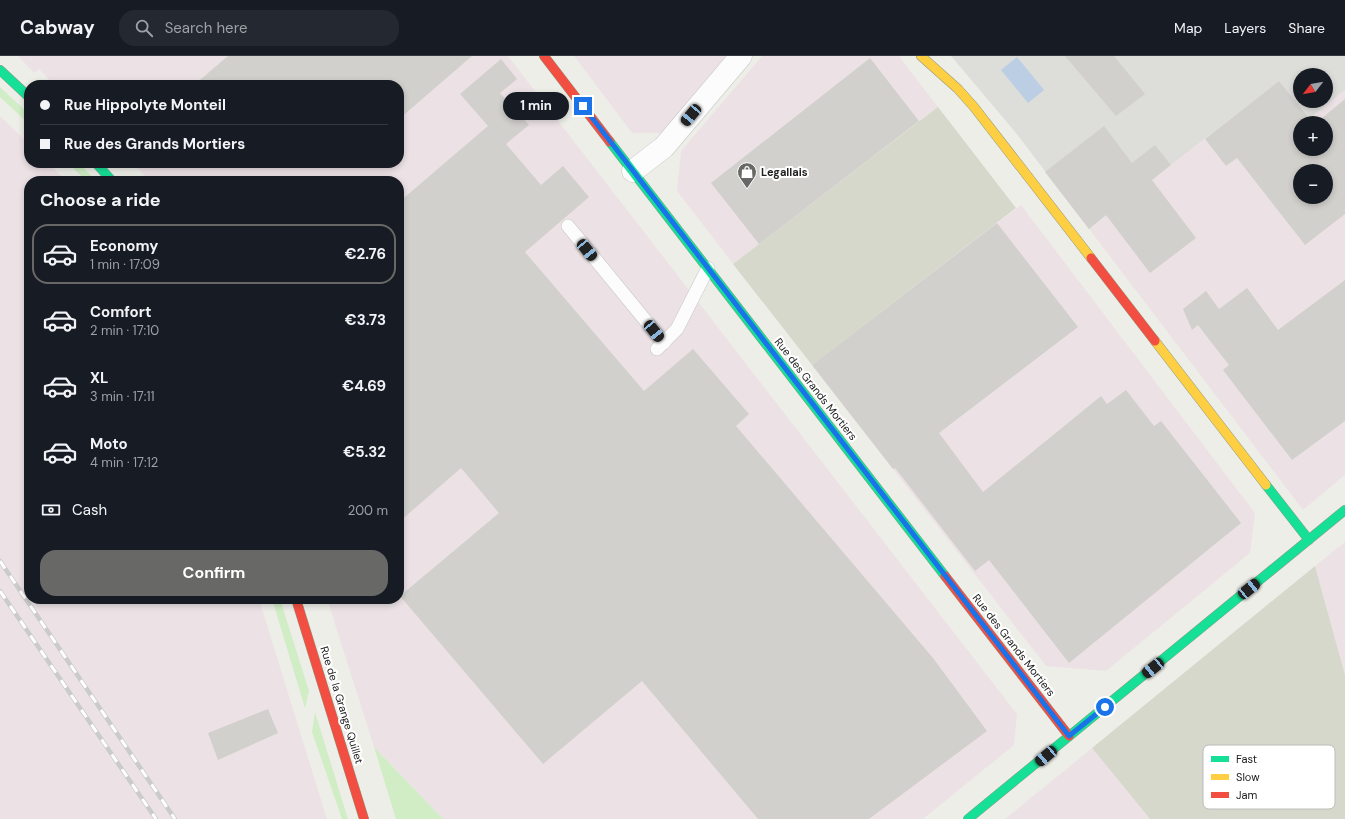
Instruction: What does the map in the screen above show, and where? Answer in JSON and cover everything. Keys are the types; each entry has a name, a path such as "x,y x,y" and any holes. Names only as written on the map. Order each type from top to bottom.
{"street":[{"name":"Rue des Grands Mortiers","path":"544,56 1069,736"},
{"path":"633,171 664,147 741,56"},
{"path":"921,56 958,89 974,107 1309,540"},
{"path":"0,70 24,92"},
{"path":"100,168 108,176"},
{"path":"968,819 1345,510"},
{"name":"Rue de la Grange Quillet","path":"298,604 364,819"}],"lane":[{"path":"568,226 660,346 678,329 708,268"}],"shaded area":[{"path":"18,56 508,56 1017,714 1014,745 923,819 443,819 374,747 329,604 404,604 404,176 145,176 137,168 404,168 404,80 49,80 39,69 34,73"},
{"path":"574,56 728,56 663,133 632,133"},
{"path":"762,56 899,56 938,107 733,264 677,191 681,151"},
{"path":"951,56 1345,56 1345,90 1333,100 1333,68 1293,68 1293,99 1279,81 1089,229 1016,133"},
{"path":"1279,81 1293,99 1293,108 1300,108 1307,116 1293,116 1293,156 1333,156 1333,116 1313,116 1323,108 1333,108 1333,100 1345,90 1345,475 1303,510 1089,229"},
{"path":"938,107 1016,208 812,365 733,264"},
{"path":"1300,108 1323,108 1313,116 1307,116"},
{"path":"0,116 24,139 24,168 54,168 61,176 24,176 24,604 261,604 327,819 0,819"},
{"path":"1021,205 1255,513 1250,553 1106,671 1046,666 812,365"},
{"path":"1345,542 1345,675 1315,566"},
{"path":"1315,566 1345,675 1345,819 1150,819 1092,748"},
{"path":"1092,748 1150,819 1005,819"}],"green space":[{"path":"0,87 24,109 24,119 0,97"},
{"path":"73,168 84,168 91,176 81,176"},
{"path":"274,604 282,604 309,691 305,708"},
{"path":"315,712 348,819 342,819 312,732"},
{"path":"374,747 443,819 396,819"}],"water":[{"path":"1017,57 1044,90 1028,103 1001,70"}],"building":[{"path":"228,56 472,56 404,115 404,80 200,80"},
{"path":"1065,56 1114,56 1145,94 1116,116"},
{"path":"870,58 919,121 759,244 711,183"},
{"path":"501,59 517,79 500,93 529,125 506,144 541,185 563,166 589,197 525,252 644,391 693,349 749,414 736,426 933,658 987,731 869,819 758,819 642,681 543,764 404,601 404,593 499,513 461,468 404,518 404,198 488,126 460,94"},
{"path":"1279,81 1293,98 1293,108 1301,108 1307,116 1293,116 1293,156 1333,156 1333,116 1324,116 1345,99 1345,214 1305,245 1237,158 1226,166 1205,139"},
{"path":"1104,126 1132,163 1155,145 1171,165 1152,180 1196,238 1150,273 1106,215 1089,229 1045,172"},
{"path":"997,223 1078,327 939,433 983,492 1101,396 1107,404 1126,390 1154,426 1161,421 1241,523 1069,663 989,560 975,571 812,365"},
{"path":"1345,280 1345,421 1292,460 1223,370 1229,365 1198,325 1192,330 1183,309 1206,291 1219,309 1247,288 1278,330"},
{"path":"268,709 278,733 218,760 208,733"}],"railway":[{"path":"0,561 24,596"},
{"path":"0,591 156,819"},
{"path":"29,604 175,819"}],"traffic: fast":[{"path":"0,70 24,92"},
{"path":"610,142 945,576"},
{"path":"100,168 108,176"},
{"path":"1266,485 1309,540"},
{"path":"968,819 1345,510"}],"traffic: slow":[{"path":"921,56 958,89 974,107 1091,258"},
{"path":"1155,341 1266,485"}],"traffic: jam":[{"path":"544,56 610,142"},
{"path":"1091,258 1155,341"},
{"path":"945,576 1069,736"},
{"path":"298,604 364,819"}],"place":[{"name":"Legallais","path":"747,189"}],"route":[{"path":"583,106 1069,736 1105,707"}]}
